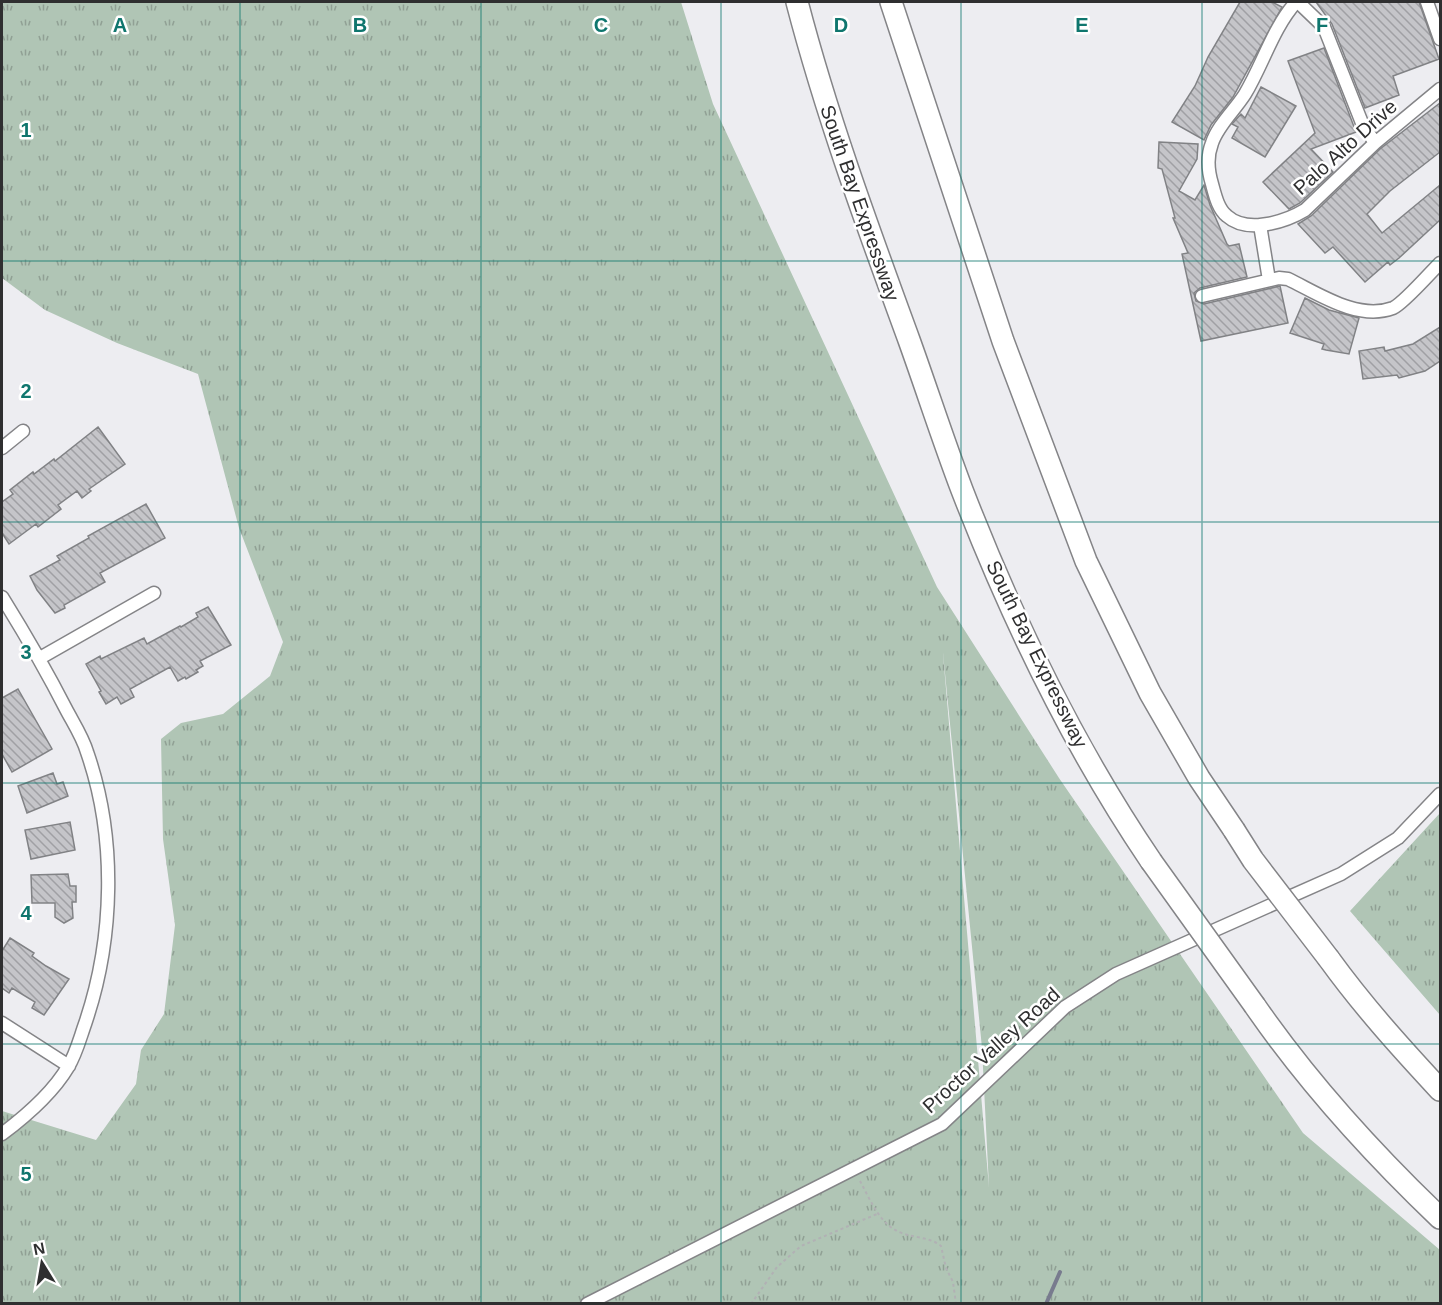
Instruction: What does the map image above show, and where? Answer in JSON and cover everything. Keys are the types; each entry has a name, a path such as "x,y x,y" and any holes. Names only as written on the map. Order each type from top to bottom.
{"highway":[{"name":"South Bay Expressway","path":"797,2 813,65 837,141 950,458 980,536 1022,631 1063,712 1130,829 1151,861 1307,1077 1382,1161 1440,1218"},
{"path":"891,2 1002,342 1086,561 1123,641 1199,778 1253,860 1351,990 1440,1090"}],"street":[{"path":"1297,2 1324,27 1362,123 1375,143"},
{"name":"Palo Alto Drive","path":"1297,2 1288,10 1245,93 1212,142 1209,159 1212,186 1221,210 1236,222 1260,225 1283,222 1305,210 1375,143 1440,89"},
{"path":"1427,2 1440,39"},
{"path":"1260,225 1269,280"},
{"path":"1202,296 1269,280 1288,279 1347,307 1365,311 1395,308 1440,263"},
{"path":"2,448 23,431"},
{"path":"40,658 154,593"},
{"path":"2,597 40,658 87,749 100,802 107,855 107,909 100,963 88,1015 69,1065 45,1096 2,1134"},
{"name":"Proctor Valley Road","path":"587,1304 942,1124 1065,1007 1116,974 1341,874 1398,838 1440,794"},
{"path":"2,1023 69,1065"}],"path":[{"path":"854,1168 877,1214 902,1234 933,1241 941,1246 946,1268 953,1282 956,1304"},
{"path":"751,1304 777,1267 801,1246 877,1214"}],"green space":[{"path":"2,2 681,2 713,104 937,587 1059,778 1303,1133 1440,1250 1440,1303 2,1303 2,1111 96,1140 136,1084 141,1050 164,1014 175,925 163,839 161,739 181,723 223,714 270,676 283,642 239,528 198,374 117,343 45,310 2,278","holes":["943,653 982,1048 989,1187"]},
{"path":"1440,813 1440,1015 1350,911"}],"building":[{"path":"1240,2 1272,2 1282,7 1233,97 1211,125 1204,140 1172,122 1195,86 1208,57"},
{"path":"1316,2 1419,2 1439,59 1393,76 1399,95 1365,108 1332,24"},
{"path":"1324,48 1356,132 1311,149 1333,172 1300,203 1289,209 1263,182 1315,133 1288,61"},
{"path":"1261,87 1296,106 1265,157 1232,138 1238,127 1232,124 1241,114 1245,118"},
{"path":"1440,103 1440,152 1390,191 1367,214 1382,233 1440,185 1440,220 1399,258 1390,265 1388,262 1365,282 1333,247 1325,253 1298,224 1311,216 1380,149"},
{"path":"1159,142 1198,144 1197,159 1179,191 1195,200 1204,185 1227,244 1229,246 1239,244 1247,277 1200,288 1194,293 1196,301 1204,304 1280,286 1288,323 1201,341 1182,254 1188,253 1173,218 1175,218 1162,169 1158,168"},
{"path":"1305,298 1329,310 1359,318 1349,354 1322,349 1324,344 1290,333"},
{"path":"1440,327 1440,361 1425,371 1399,378 1397,375 1363,379 1359,351 1384,347 1385,351 1413,344"},
{"path":"98,427 125,464 89,489 91,491 82,498 77,491 58,505 61,509 38,527 36,524 9,544 2,533 2,502 13,494 10,490 33,472 34,474 54,459 55,461"},
{"path":"146,504 165,538 100,573 105,582 64,605 65,608 55,613 37,590 30,576 60,560 57,556 89,538 88,536"},
{"path":"208,607 231,645 200,661 203,666 186,679 185,677 178,681 170,667 130,689 134,697 121,704 117,697 106,704 86,664 144,638 147,644 198,617 196,613"},
{"path":"18,689 52,749 12,772 2,754 2,698"},
{"path":"53,773 57,784 63,782 68,796 27,813 18,786"},
{"path":"70,822 75,850 31,859 25,830"},
{"path":"68,874 70,886 76,886 76,902 72,902 73,918 64,923 55,917 55,903 32,903 31,875"},
{"path":"10,938 34,953 32,956 46,966 69,979 44,1015 32,1008 35,1002 12,988 9,993 2,988 2,951"}],"waterway":[{"path":"1046,1304 1060,1272"}]}
